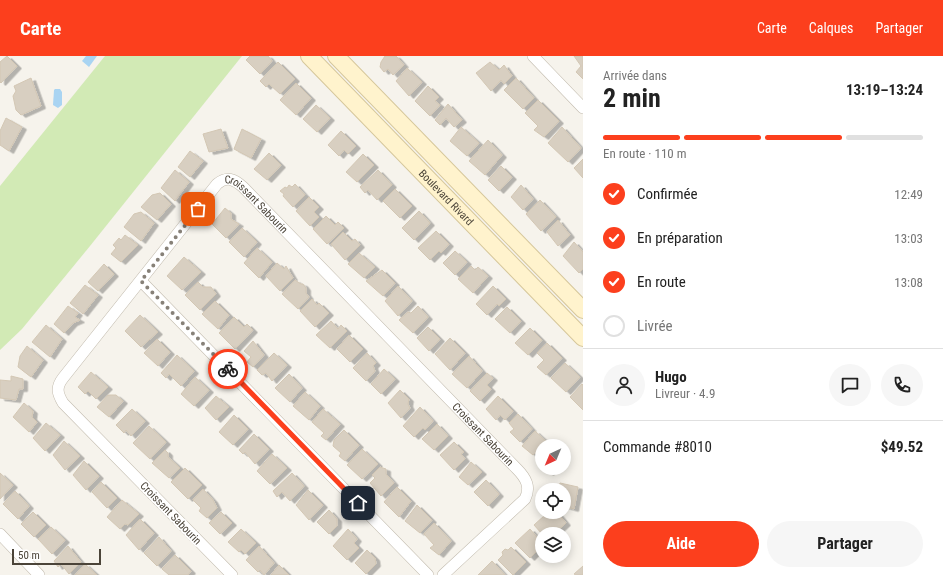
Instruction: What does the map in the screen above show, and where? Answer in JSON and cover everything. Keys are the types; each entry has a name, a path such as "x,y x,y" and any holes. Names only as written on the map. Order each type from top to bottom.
{"street":[{"name":"Boulevard Rivard","path":"336,56 583,310"},
{"path":"532,56 583,108"},
{"name":"Boulevard Rivard","path":"312,57 583,338"},
{"name":"Croissant Sabourin","path":"232,575 59,396 57,390 63,378 217,184 222,180 227,179 232,180 243,187 517,469 526,481 528,494 525,499 443,575"},
{"path":"141,281 428,575"},
{"path":"0,534 39,575"}],"green space":[{"path":"105,56 242,56 22,329 0,350 0,186"}],"water":[{"path":"86,56 97,56 89,67 82,61"},
{"path":"55,89 60,89 62,92 62,105 58,108 53,105"}],"building":[{"path":"7,56 17,66 1,83 0,62"},
{"path":"250,56 268,56 272,61 260,74 246,60"},
{"path":"385,56 396,56 404,65 393,75 388,69 384,72 380,67"},
{"path":"574,56 583,56 583,79 576,72 581,66"},
{"path":"278,62 295,79 280,94 269,84 266,87 260,81"},
{"path":"490,62 499,70 504,65 512,76 504,84 501,80 491,91 476,73"},
{"path":"407,68 422,82 409,96 396,81"},
{"path":"31,78 41,106 21,115 16,110 13,96 16,91 14,86"},
{"path":"516,78 534,98 523,109 504,90"},
{"path":"296,83 311,98 296,115 280,100"},
{"path":"428,86 439,97 435,101 440,105 430,116 415,101"},
{"path":"538,100 559,121 544,137 534,130 538,126 525,113"},
{"path":"448,104 462,120 454,127 446,118 440,125 435,120"},
{"path":"316,105 330,118 317,132 303,119"},
{"path":"6,118 22,127 9,151 0,145 0,131"},
{"path":"461,127 479,143 467,156 450,141"},
{"path":"562,127 581,148 568,162 548,143"},
{"path":"221,129 228,148 209,152 203,134"},
{"path":"242,129 261,139 251,158 234,149"},
{"path":"341,131 356,146 348,154 344,150 339,156 328,145"},
{"path":"488,140 502,155 485,175 469,161"},
{"path":"190,151 203,161 190,177 178,167"},
{"path":"269,153 281,165 267,180 254,169"},
{"path":"363,154 374,165 357,182 346,172"},
{"path":"583,159 583,178 574,168"},
{"path":"501,166 512,177 499,191 488,180"},
{"path":"175,170 189,182 175,201 161,188"},
{"path":"378,170 392,185 377,200 368,190 365,193 360,187"},
{"path":"295,184 305,195 293,207 283,196 284,194 280,191 285,187 287,188 289,185 292,187"},
{"path":"521,185 533,199 523,210 511,197"},
{"path":"395,189 412,206 400,218 383,201"},
{"path":"160,193 171,204 157,220 141,207 152,195"},
{"path":"309,197 319,207 314,212 319,217 310,226 296,211"},
{"path":"540,200 556,217 541,231 526,214"},
{"path":"225,208 231,213 231,219 239,224 226,238 212,224"},
{"path":"419,211 430,223 414,240 402,228"},
{"path":"141,212 154,223 141,241 124,227 134,214"},
{"path":"326,216 335,225 338,222 344,228 327,244 313,229"},
{"path":"558,220 570,235 558,246 547,232"},
{"path":"242,228 257,242 244,257 229,242"},
{"path":"436,231 449,244 441,253 439,251 430,260 418,248"},
{"path":"343,232 352,241 355,239 360,245 345,260 331,244"},
{"path":"125,235 138,245 121,262 111,254 116,248 113,245 119,238 121,240"},
{"path":"574,242 583,252 583,269 579,273 563,256"},
{"path":"257,248 272,262 259,278 244,263"},
{"path":"455,251 467,262 455,275 443,263"},
{"path":"359,253 375,267 364,278 348,264"},
{"path":"184,257 201,272 182,290 167,276"},
{"path":"277,263 284,269 286,266 293,278 280,291 266,276"},
{"path":"104,264 114,274 98,291 88,282"},
{"path":"471,266 475,270 478,267 488,276 473,293 458,279"},
{"path":"382,270 395,283 383,296 366,281"},
{"path":"295,280 303,284 309,297 298,309 282,294"},
{"path":"198,282 203,287 211,287 216,294 200,310 185,295"},
{"path":"85,285 98,295 83,314 70,303"},
{"path":"398,286 412,301 398,316 385,301"},
{"path":"493,286 506,299 499,306 497,304 487,315 476,304"},
{"path":"312,299 317,305 319,303 329,313 315,327 300,311"},
{"path":"215,301 229,315 218,329 202,314"},
{"path":"68,306 78,313 75,317 80,320 73,323 64,333 54,324"},
{"path":"418,306 428,317 413,333 399,320 408,312 411,313"},
{"path":"507,307 521,321 510,333 495,319"},
{"path":"140,315 158,332 141,347 125,331"},
{"path":"234,317 244,327 247,324 253,330 235,349 219,333"},
{"path":"331,321 338,329 341,325 347,331 330,348 316,335"},
{"path":"46,325 62,339 50,357 32,342"},
{"path":"428,327 440,339 429,351 417,338"},
{"path":"530,328 542,340 528,355 515,343"},
{"path":"349,335 363,349 350,362 337,349"},
{"path":"450,338 465,353 450,370 435,354"},
{"path":"157,339 170,352 158,366 144,353"},
{"path":"253,341 264,355 253,367 247,362 251,357 244,351"},
{"path":"547,343 562,358 546,375 537,367 544,360 537,353"},
{"path":"27,346 43,360 31,377 18,367 20,356"},
{"path":"274,353 287,365 272,381 266,373 262,375 257,370"},
{"path":"367,353 376,363 373,366 375,371 366,381 353,368"},
{"path":"177,355 194,371 181,386 169,374 166,378 161,373"},
{"path":"469,356 482,371 467,388 452,374"},
{"path":"565,363 580,377 566,392 551,378"},
{"path":"384,369 395,379 381,394 371,384"},
{"path":"91,372 108,387 96,399 88,391 85,394 78,387"},
{"path":"487,373 493,378 487,385 491,389 480,401 470,391"},
{"path":"289,374 302,388 290,402 275,388"},
{"path":"11,376 23,379 23,389 19,389 16,400 0,398 0,380 11,381"},
{"path":"195,377 209,390 194,406 181,394"},
{"path":"582,384 583,385 583,410 570,397"},
{"path":"400,390 409,399 408,404 410,408 401,418 388,403"},
{"path":"305,392 320,406 309,420 293,406"},
{"path":"108,395 116,395 123,401 109,417 97,407"},
{"path":"216,396 229,407 216,420 205,408"},
{"path":"498,396 513,411 505,420 500,415 496,420 486,409"},
{"path":"24,403 33,411 32,417 37,422 29,432 13,417"},
{"path":"420,407 433,421 425,430 423,428 414,437 403,426"},
{"path":"132,409 145,421 131,436 126,430 124,433 116,425"},
{"path":"323,409 340,424 326,440 321,436 324,433 312,422"},
{"path":"518,414 532,429 520,442 510,432 514,429 509,423"},
{"path":"234,415 248,429 233,445 219,432"},
{"path":"46,423 60,435 45,451 33,438"},
{"path":"437,424 448,436 434,450 422,439"},
{"path":"149,426 166,442 150,459 133,443"},
{"path":"344,430 359,445 345,461 339,456 341,453 333,446 334,440"},
{"path":"535,431 544,439 535,439 535,453 533,455 522,446"},
{"path":"254,434 269,449 255,464 245,452 243,454 239,450"},
{"path":"64,441 80,456 65,470 53,455"},
{"path":"454,442 464,452 461,454 465,459 454,470 440,455"},
{"path":"362,449 378,464 362,479 347,465"},
{"path":"165,450 168,453 168,457 180,468 169,478 152,463"},
{"path":"272,454 287,468 270,484 257,471"},
{"path":"84,461 99,476 86,490 73,475"},
{"path":"471,462 482,472 468,485 459,477"},
{"path":"380,467 386,469 386,474 394,483 381,496 370,483 375,478 372,475"},
{"path":"185,468 202,485 188,499 171,482"},
{"path":"0,473 13,485 0,499"},
{"path":"292,473 304,486 290,501 282,492 277,497 273,491"},
{"path":"486,480 499,494 488,506 474,492"},
{"path":"101,482 117,498 107,508 92,492"},
{"path":"571,485 578,487 574,509 571,508"},
{"path":"397,487 411,501 399,517 384,502"},
{"path":"203,489 213,500 217,508 207,518 199,511 201,508 193,500"},
{"path":"308,490 323,505 309,520 296,505"},
{"path":"15,491 29,506 18,519 3,504"},
{"path":"122,500 139,514 128,525 125,524 120,529 107,517"},
{"path":"417,505 432,520 420,533 405,521"},
{"path":"329,510 337,519 337,526 329,534 317,522"},
{"path":"33,512 46,525 34,537 21,524"},
{"path":"221,512 232,523 220,534 209,523"},
{"path":"140,519 154,533 139,550 126,535"},
{"path":"541,519 563,519 566,523 562,527 536,527 534,525"},
{"path":"434,523 451,541 439,555 430,548 434,545 424,534"},
{"path":"51,527 65,540 52,554 38,539"},
{"path":"241,529 256,543 245,554 241,550 239,552 228,542"},
{"path":"348,529 357,539 354,543 359,548 347,560 333,546"},
{"path":"530,529 535,535 535,553 530,558 515,543"},
{"path":"159,537 171,551 157,566 144,553"},
{"path":"68,546 81,562 69,574 61,564 58,567 54,561"},
{"path":"259,546 274,563 264,575 260,570 258,572 246,560"},
{"path":"511,547 526,562 513,575 498,560 503,555 502,552 505,549 508,550"},
{"path":"367,550 375,558 376,564 366,574 355,563"},
{"path":"175,555 191,571 188,575 169,575 162,569"},
{"path":"492,561 505,575 478,575"},
{"path":"85,564 97,575 75,575"},
{"path":"279,565 289,575 271,575"},
{"path":"583,566 583,575 574,574"}],"way so far":[{"path":"198,209 141,281 228,369"}],"route":[{"path":"228,369 358,503"}]}
